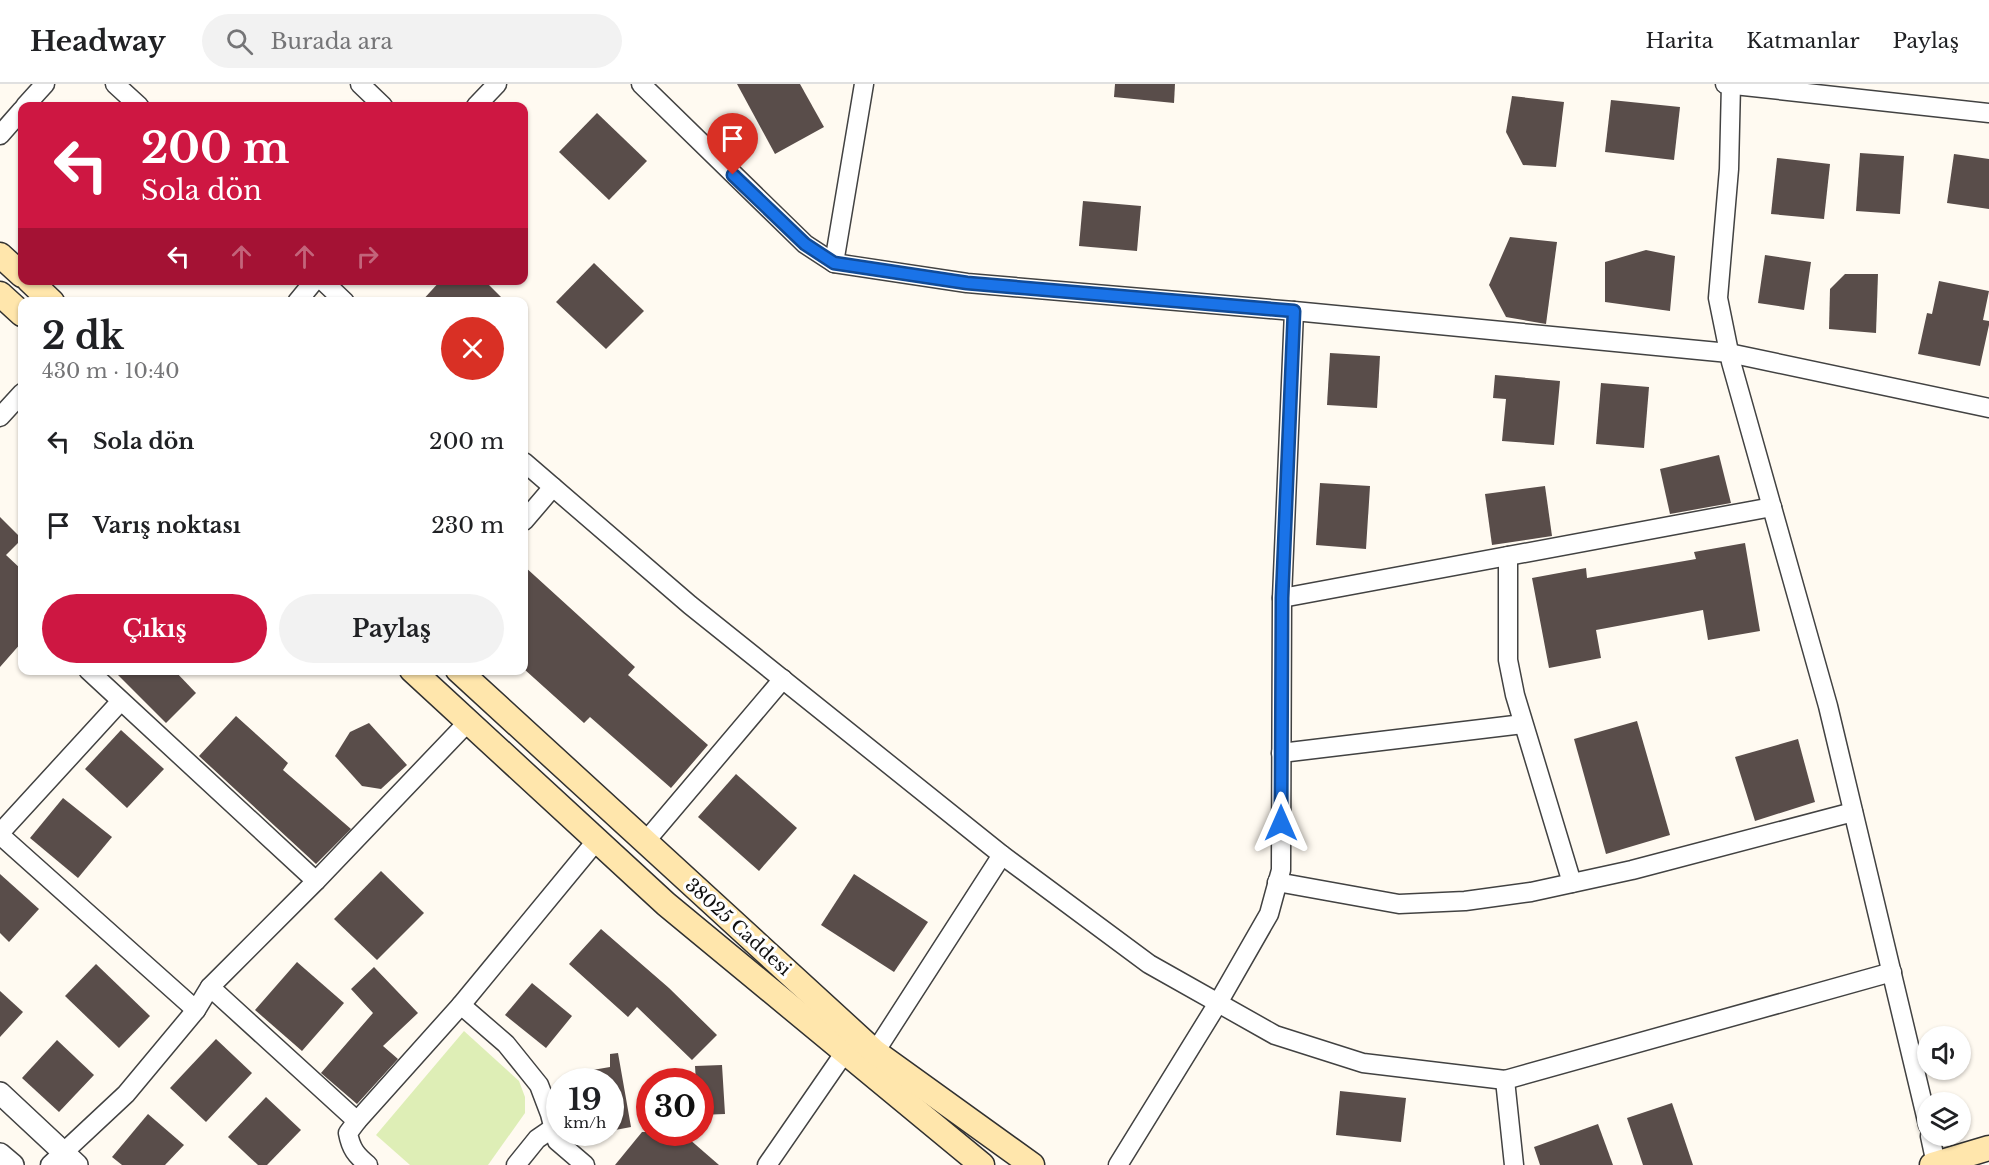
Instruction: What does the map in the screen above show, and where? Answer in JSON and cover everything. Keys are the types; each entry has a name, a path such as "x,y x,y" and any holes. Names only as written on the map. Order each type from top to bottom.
{"main road":[{"path":"0,255 18,271"},
{"path":"34,285 47,297"},
{"path":"0,294 18,310"},
{"name":"38025 Caddesi","path":"417,675 666,904 982,1165"},
{"name":"38025 Caddesi","path":"463,675 875,1052 1032,1165"},
{"path":"1934,1164 1989,1148"}],"street":[{"path":"29,102 45,84"},
{"path":"115,84 135,102"},
{"path":"360,84 380,102"},
{"path":"480,102 497,84"},
{"path":"641,84 805,244 834,263 967,283 1294,311 1730,353 1989,408"},
{"path":"834,263 864,84"},
{"path":"1725,84 1989,113"},
{"path":"1731,84 1729,170 1718,298 1730,353 1828,706 1920,1092"},
{"path":"0,135 18,115"},
{"path":"301,297 311,285"},
{"path":"327,285 340,297"},
{"path":"1118,1165 1218,1003 1269,914 1281,870 1282,598 1294,311"},
{"path":"0,417 18,397"},
{"path":"528,465 690,605 1002,855 1149,964 1275,1035 1363,1063 1505,1080 1892,972"},
{"path":"528,516 553,487"},
{"path":"1282,598 1772,507"},
{"path":"1508,556 1508,660 1515,695 1572,883"},
{"path":"93,675 316,881"},
{"path":"645,842 783,679"},
{"path":"120,702 0,834 196,1010"},
{"path":"0,1093 64,1161 126,1094 196,1010 210,987 316,881 468,722"},
{"path":"1281,753 1524,724"},
{"path":"1277,882 1399,904 1465,901 1531,892 1632,870 1853,812"},
{"path":"368,1165 353,1151 348,1133 461,1005 597,840"},
{"path":"875,1052 1002,855"},
{"path":"210,987 357,1121"},
{"path":"461,1005 506,1044 539,1085 546,1103"},
{"path":"766,1165 845,1052"},
{"path":"1505,1080 1514,1165"},
{"path":"516,1165 537,1139 546,1133"},
{"path":"563,1146 585,1165"},
{"path":"1931,1146 1934,1164"},
{"path":"0,1154 13,1165"}],"green space":[{"path":"464,1031 519,1081 525,1097 525,1113 488,1165 410,1165 376,1135"}],"building":[{"path":"737,84 800,84 824,127 775,154"},
{"path":"1115,84 1175,84 1174,103 1114,97"},
{"path":"1512,96 1564,102 1556,167 1523,165 1506,132"},
{"path":"1611,100 1680,107 1674,160 1605,152"},
{"path":"597,113 647,161 609,200 559,152"},
{"path":"1860,153 1904,156 1900,214 1856,211"},
{"path":"1954,154 1989,159 1989,209 1947,203"},
{"path":"1777,158 1830,164 1824,219 1771,214"},
{"path":"1083,201 1141,206 1137,251 1079,246"},
{"path":"1510,237 1557,242 1546,324 1506,317 1489,285"},
{"path":"1646,250 1675,256 1670,311 1605,302 1605,262"},
{"path":"1765,255 1811,262 1804,310 1758,303"},
{"path":"594,263 644,311 606,349 556,302"},
{"path":"1845,274 1878,274 1876,333 1829,329 1830,289"},
{"path":"1939,281 1989,291 1983,320 1989,321 1989,325 1980,366 1918,354 1927,313 1932,314"},
{"path":"436,285 489,285 501,297 426,297"},
{"path":"1330,353 1380,356 1377,408 1327,405"},
{"path":"1495,375 1560,381 1554,445 1502,441 1506,399 1493,398"},
{"path":"1601,383 1649,387 1644,448 1596,444"},
{"path":"1719,455 1731,503 1670,514 1660,469"},
{"path":"1320,483 1370,486 1366,549 1316,545"},
{"path":"1545,486 1552,536 1492,545 1485,494"},
{"path":"0,517 18,535 18,543 6,555 18,566 18,647 0,667"},
{"path":"1745,543 1760,631 1708,640 1703,610 1596,630 1601,658 1549,668 1532,578 1586,568 1587,578 1696,559 1694,552"},
{"path":"528,570 635,667 628,675 708,745 671,788 590,717 584,723 528,673"},
{"path":"118,675 179,675 196,693 166,723"},
{"path":"236,716 288,763 283,770 351,829 316,864 199,756"},
{"path":"1637,721 1670,835 1606,854 1574,739"},
{"path":"369,723 407,765 381,789 362,786 335,756 350,732"},
{"path":"121,730 164,769 127,808 85,769"},
{"path":"1798,739 1815,802 1755,821 1735,757"},
{"path":"736,774 797,828 759,871 698,817"},
{"path":"63,798 112,837 78,878 30,838"},
{"path":"381,871 424,913 377,960 334,919"},
{"path":"0,874 39,909 9,942 0,933"},
{"path":"854,874 928,922 894,972 821,925"},
{"path":"601,929 669,988 717,1035 692,1060 637,1007 628,1017 569,964"},
{"path":"297,962 344,1003 302,1051 255,1010"},
{"path":"96,964 150,1016 119,1048 65,996"},
{"path":"374,967 418,1013 383,1046 398,1059 357,1104 321,1073 373,1013 351,989"},
{"path":"532,983 572,1016 546,1048 505,1015"},
{"path":"0,991 23,1012 0,1037"},
{"path":"216,1039 252,1073 206,1122 170,1088"},
{"path":"57,1040 94,1075 59,1112 22,1078"},
{"path":"618,1053 621,1068 604,1068 610,1067 610,1054"},
{"path":"722,1065 725,1114 714,1114 714,1068 695,1068 695,1066"},
{"path":"624,1087 631,1127 624,1128"},
{"path":"1340,1091 1406,1098 1401,1142 1336,1135"},
{"path":"266,1097 301,1130 267,1165 258,1165 228,1137"},
{"path":"1672,1103 1693,1165 1643,1165 1627,1118"},
{"path":"148,1114 184,1145 165,1165 122,1165 112,1157"},
{"path":"1598,1124 1613,1165 1540,1165 1534,1147"},
{"path":"636,1139 636,1146 697,1146 719,1165 615,1165"}],"route":[{"path":"733,175 805,244 834,263 967,283 1294,311 1282,598 1281,823"}]}
